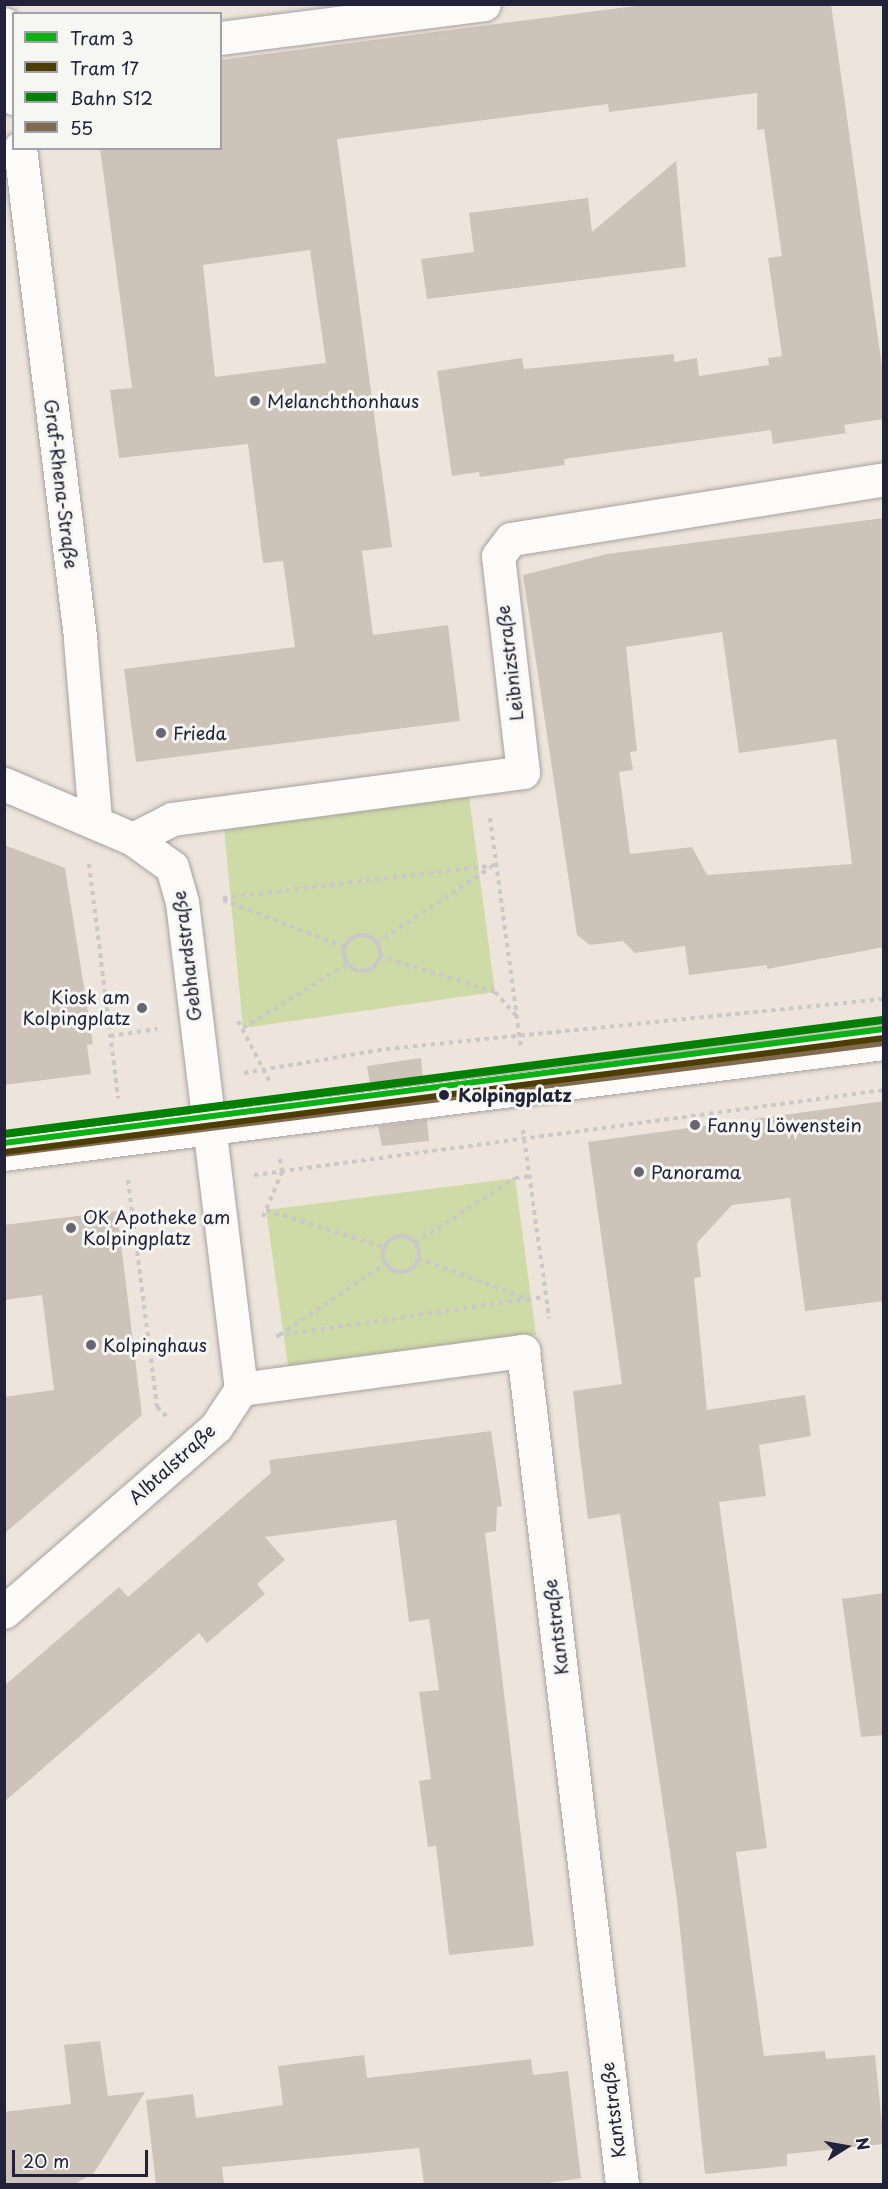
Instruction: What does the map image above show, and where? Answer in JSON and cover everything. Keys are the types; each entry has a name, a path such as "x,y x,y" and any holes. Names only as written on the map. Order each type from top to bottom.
{"street":[{"path":"222,38 483,4"},
{"path":"4,24 12,84"},
{"name":"Graf-Rhena-Straße","path":"20,150 80,640 94,820"},
{"name":"Leibnizstraße","path":"133,839 172,819 523,771 498,556 511,539 884,479"},
{"name":"Gebhardstraße","path":"4,784 94,820 133,839 172,867 179,885 208,1126"},
{"path":"4,1154 208,1126 884,1043"},
{"path":"208,1126 241,1389 523,1351"},
{"name":"Kantstraße","path":"523,1351 622,2184"},
{"name":"Albtalstraße","path":"4,1612 216,1427 241,1389"}],"path":[{"path":"485,776 494,865 521,1046"},
{"path":"219,898 494,865"},
{"path":"377,943 494,865"},
{"path":"219,898 220,909"},
{"path":"219,898 345,946"},
{"path":"345,946 357,935 377,943"},
{"path":"377,943 379,956"},
{"path":"345,946 348,964"},
{"path":"379,956 495,992 517,1015"},
{"path":"348,964 364,970 379,956"},
{"path":"236,1018 243,1028 348,964"},
{"path":"266,1067 519,1034 884,999"},
{"path":"282,1172 524,1141 884,1090"},
{"path":"523,1129 553,1346 523,1351"},
{"path":"259,1224 282,1172 279,1150"},
{"path":"415,1243 515,1178 529,1176"},
{"path":"266,1210 384,1247"},
{"path":"385,1264 384,1247 395,1236 415,1243"},
{"path":"385,1264 399,1273 412,1269 418,1258 415,1243"},
{"path":"418,1258 527,1299"},
{"path":"276,1337 385,1264"},
{"path":"276,1337 545,1296"},
{"path":"274,1326 276,1337"}],"green space":[{"path":"469,796 495,992 243,1028 224,828"},
{"path":"515,1178 536,1335 288,1366 266,1210"}],"building":[{"path":"650,4 831,4 884,381 884,419 844,425 846,433 773,444 771,430 564,459 565,465 480,477 479,472 452,476 437,371 522,358 524,369 674,354 674,362 697,358 699,376 769,365 768,358 782,356 768,258 782,256 764,129 757,130 757,93 609,112 608,104 337,139 392,547 362,551 373,635 448,625 460,721 136,762 124,669 295,647 283,561 263,563 248,444 119,458 110,390 132,388 100,150 222,150 222,60","holes":["310,250 326,363 215,377 203,265"]},
{"path":"676,161 686,267 427,299 421,259 474,252 469,213 588,198 592,232"},
{"path":"884,518 884,947 767,969 767,965 689,975 685,946 635,953 623,941 590,945 577,935 523,575 607,554","holes":["722,632 739,753 836,739 852,864 707,875 692,847 630,854 619,772 633,770 630,752 637,751 626,647"]},
{"path":"4,845 65,868 93,1044 87,1045 91,1074 4,1085"},
{"path":"421,1058 423,1082 371,1089 367,1066"},
{"path":"884,1101 884,1301 805,1311 790,1198 732,1205 697,1243 701,1277 694,1278 707,1410 805,1395 811,1436 759,1445 766,1496 719,1502 767,1848 736,1852 764,2056 825,2051 826,2059 875,2055 884,2144 787,2154 787,2166 705,2174 677,1900 620,1514 588,1519 579,1446 573,1391 622,1384 588,1142"},
{"path":"427,1120 429,1141 382,1146 378,1126"},
{"name":"Kolpinghaus","path":"117,1211 142,1415 4,1534 4,1397 54,1390 42,1295 4,1300 4,1225"},
{"path":"491,1431 502,1506 497,1507 496,1531 485,1533 534,1946 449,1955 436,1846 428,1847 419,1781 431,1779 419,1692 439,1690 429,1619 409,1622 396,1520 265,1537 285,1560 257,1584 265,1594 207,1643 199,1633 4,1802 4,1686 119,1587 128,1597 271,1473 269,1460"},
{"path":"884,1593 884,1735 861,1737 842,1599"},
{"path":"100,2041 108,2096 145,2092 94,2173 75,2184 4,2184 4,2112 71,2104 64,2045"},
{"path":"364,2055 367,2078 531,2059 533,2075 568,2071 581,2178 542,2184 424,2184 419,2148 222,2167 224,2184 156,2184 146,2100 193,2094 196,2118 283,2105 278,2066"}],"tram line":[{"name":"3","path":"4,1143 884,1029"},
{"name":"17","path":"5,1152 884,1038"}],"rail line":[{"name":"S12","path":"4,1134 883,1020"}],"transit line":[{"name":"55","path":"4,1154 884,1043"}],"place":[{"name":"Melanchthonhaus","path":"255,401"},
{"name":"Frieda","path":"161,733"},
{"name":"Kiosk am Kolpingplatz","path":"142,1008"},
{"name":"Kolpingplatz","path":"444,1095"},
{"name":"Fanny Löwenstein","path":"695,1125"},
{"name":"Panorama","path":"639,1172"},
{"name":"OK Apotheke am Kolpingplatz","path":"71,1228"},
{"name":"Kolpinghaus","path":"91,1345"}]}
